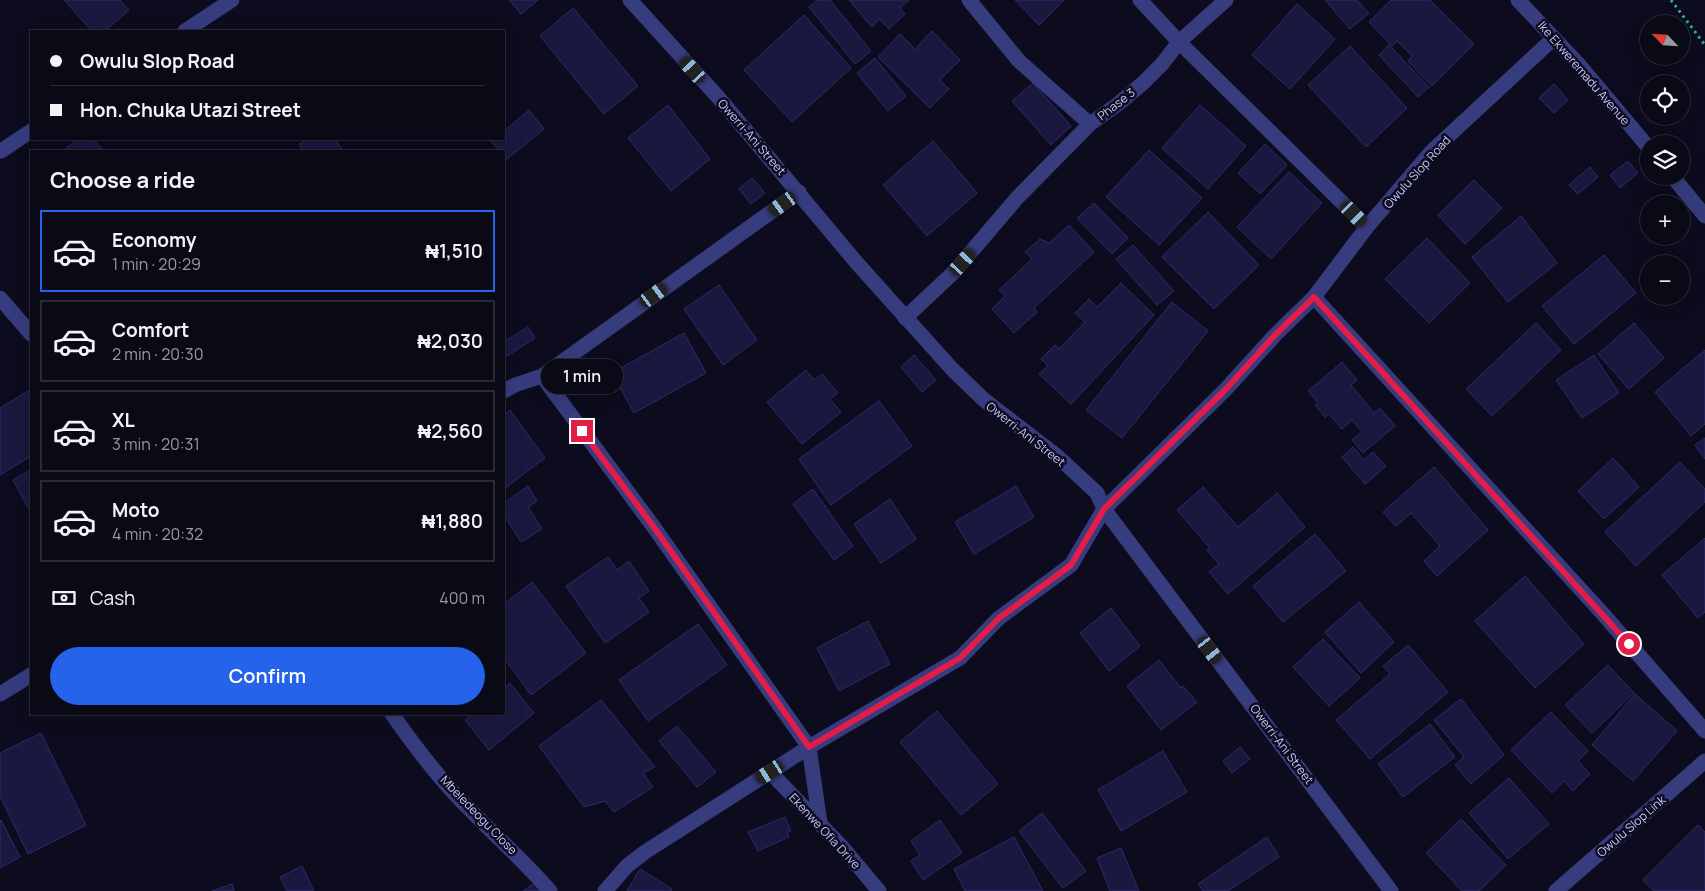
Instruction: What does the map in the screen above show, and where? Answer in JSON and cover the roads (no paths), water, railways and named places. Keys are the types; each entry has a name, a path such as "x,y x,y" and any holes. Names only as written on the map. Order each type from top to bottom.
{"street":[{"path":"187,30 232,0"},
{"name":"Owerri-Ani Street","path":"630,0 718,97 856,262 952,369 983,399 1057,456 1097,493 1104,509 1391,891"},
{"name":"Phase 3","path":"969,0 1019,62 1090,124 1143,83 1162,64 1179,42 1226,0"},
{"path":"1140,0 1179,42 1367,227"},
{"name":"Ike Ekweremadu Avenue","path":"1518,0 1554,38 1640,137"},
{"name":"Owulu Slop Road","path":"605,891 627,866 645,852 809,747 960,658 999,618 1071,565 1104,509 1226,389 1275,335 1314,297 1367,227 1431,152 1554,38"},
{"path":"905,318 952,273 1017,198 1090,124"},
{"path":"0,151 30,132"},
{"path":"1679,185 1705,216"},
{"path":"505,390 542,376 799,192"},
{"path":"1314,297 1603,614 1705,732"},
{"path":"0,298 30,333"},
{"path":"542,376 653,526 809,747 820,823"},
{"path":"0,694 30,676"},
{"name":"Mbeledeogu Close","path":"393,715 454,792 527,864 550,891"},
{"name":"Owulu Slop Link","path":"1556,891 1705,761"},
{"name":"Ekenwe Ofia Drive","path":"770,772 844,848 879,891"}]}
